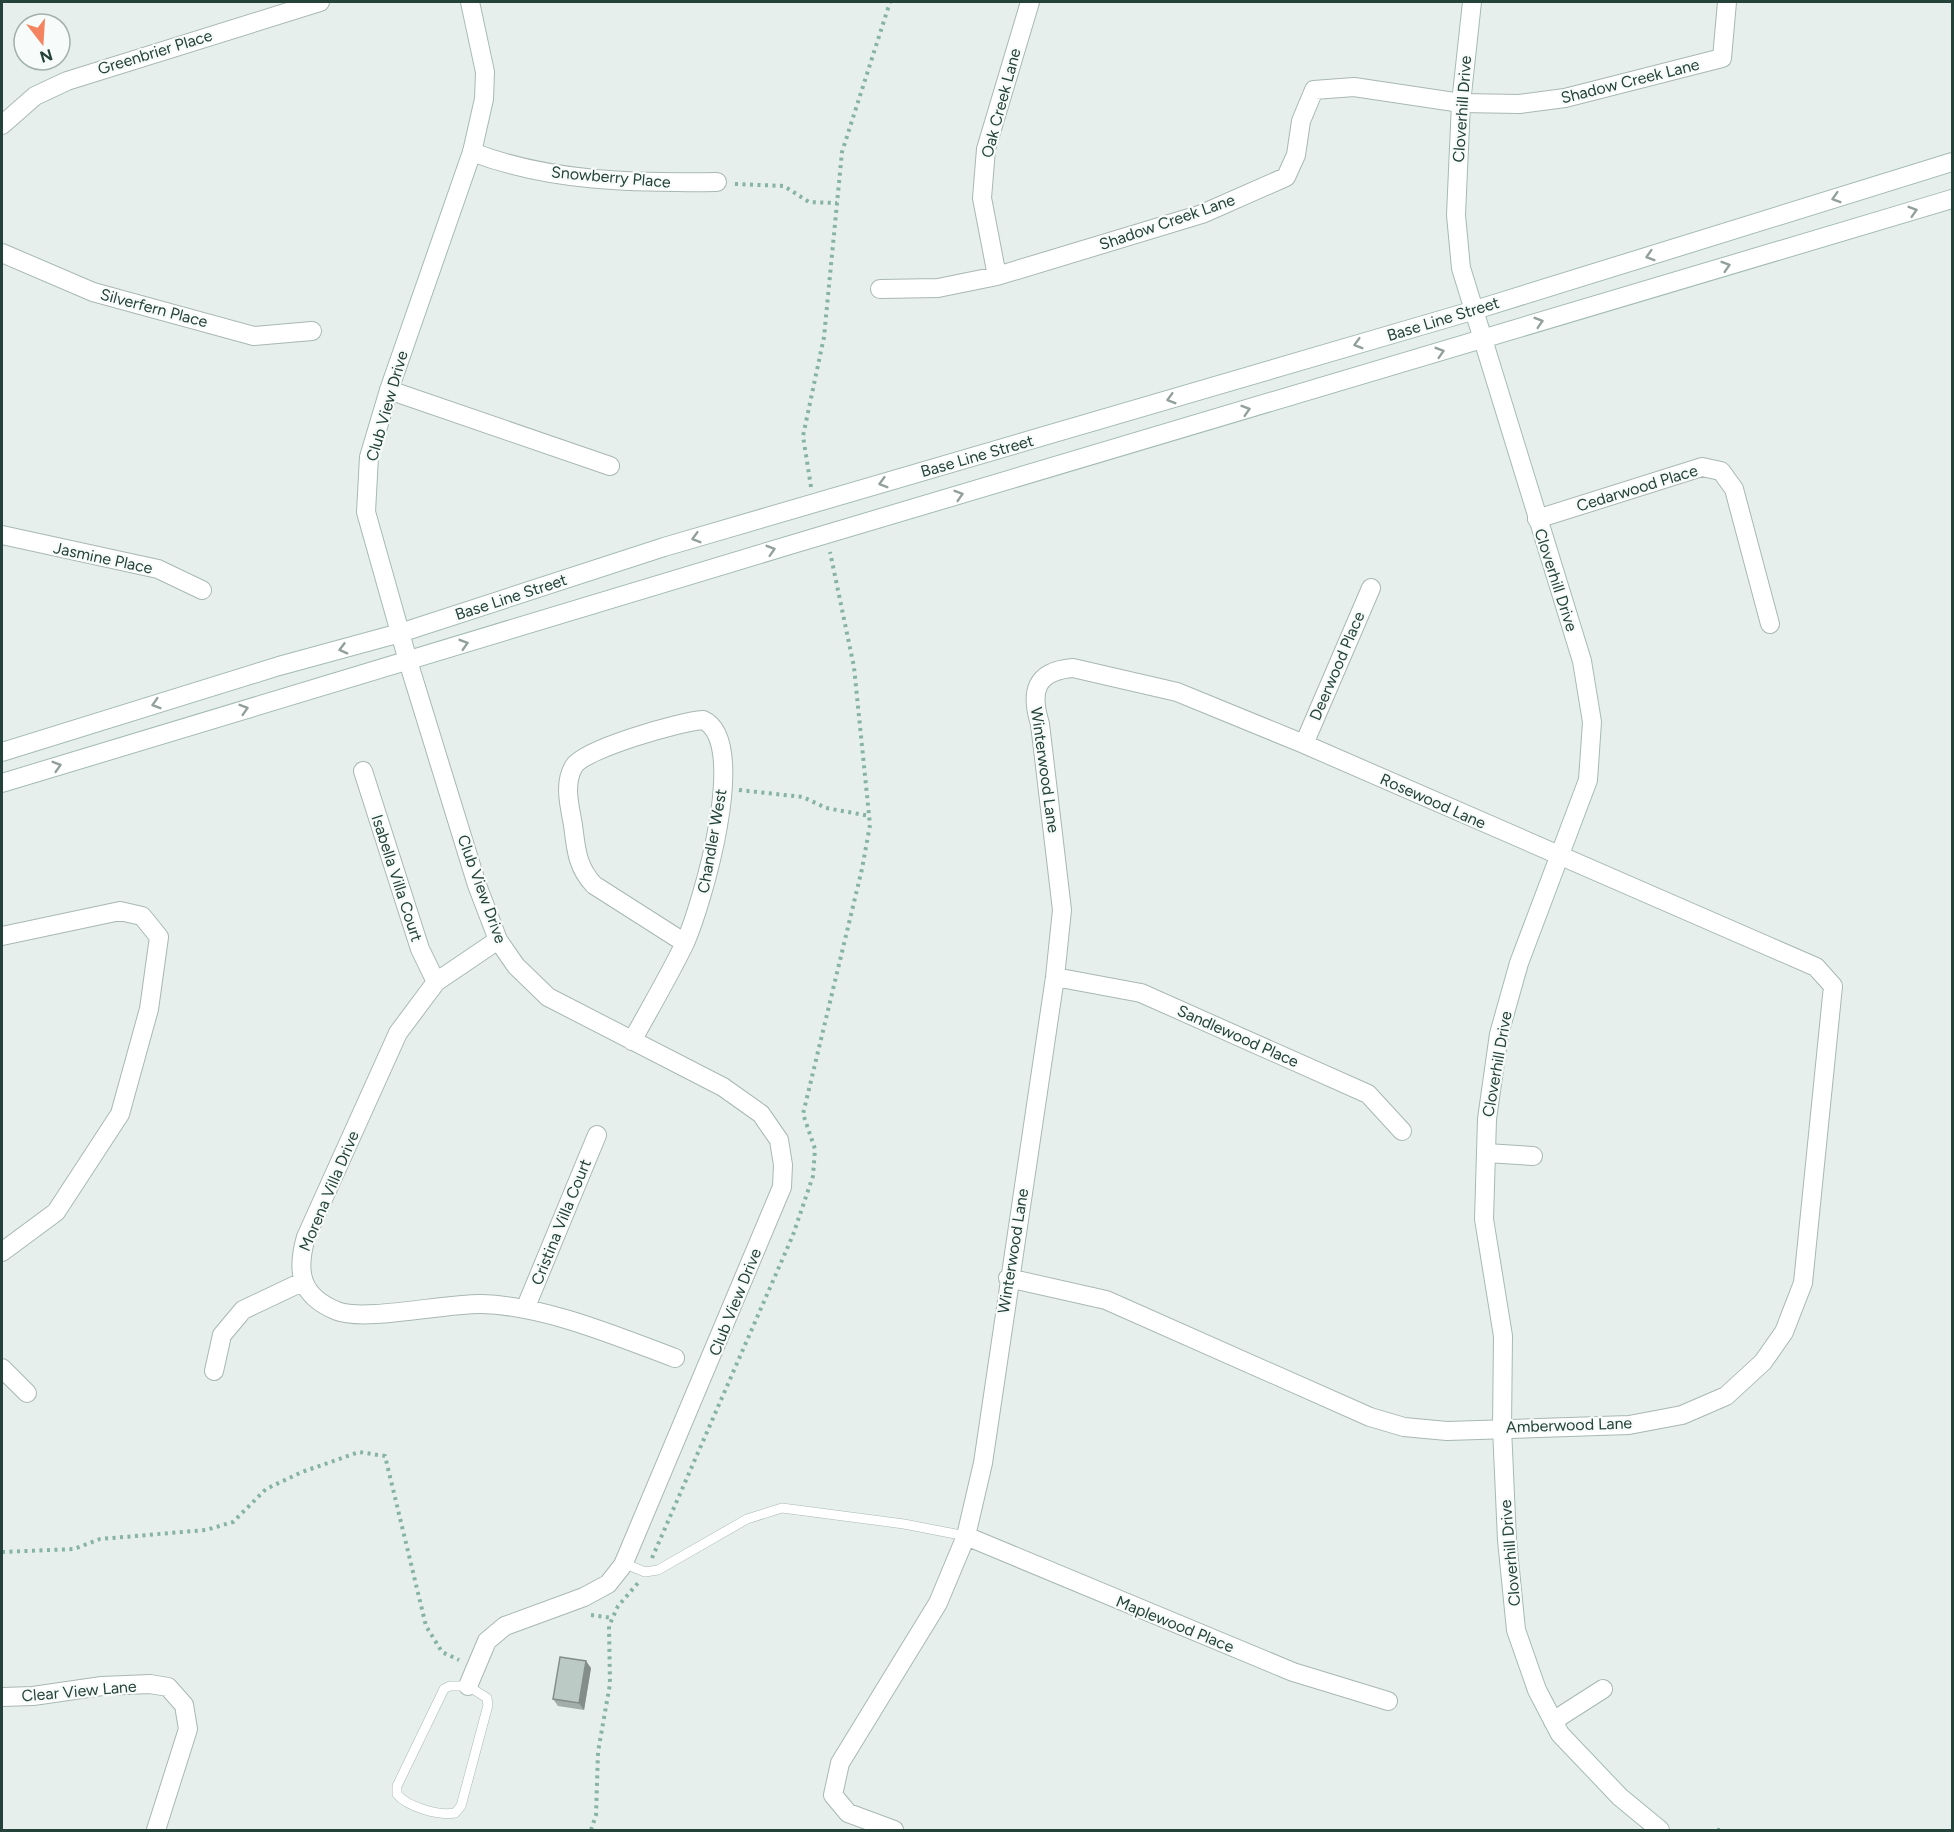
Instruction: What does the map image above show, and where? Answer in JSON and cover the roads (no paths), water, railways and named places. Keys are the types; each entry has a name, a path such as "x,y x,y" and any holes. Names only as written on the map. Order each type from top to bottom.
{"street":[{"name":"Greenbrier Place","path":"2,125 35,96 66,81 320,2"},
{"name":"Club View Drive","path":"468,1686 487,1641 505,1626 584,1597 608,1584 623,1563 782,1187 783,1165 779,1140 760,1114 723,1087 548,997 516,966 498,940 477,885 408,661 366,512 369,457 389,390 472,152 484,99 485,72 470,2"},
{"name":"Oak Creek Lane","path":"997,276 982,198 986,149 1030,2"},
{"name":"Cloverhill Drive","path":"1472,2 1461,103 1455,215 1461,268 1582,661 1592,722 1588,780 1519,963 1498,1034 1487,1119 1484,1219 1503,1336 1502,1428 1507,1540 1516,1630 1537,1690 1560,1734 1620,1797 1657,1830"},
{"name":"Shadow Creek Lane","path":"880,289 938,288 997,276 1202,214 1286,177 1296,155 1301,121 1314,90 1354,87 1461,103 1519,104 1565,98 1722,58 1727,2"},
{"name":"Snowberry Place","path":"472,152 509,166 580,178 650,183 717,183"},
{"name":"Base Line Street","path":"2,752 279,666 400,633 664,547 1475,310 1953,162"},
{"name":"Base Line Street","path":"2,783 1953,199"},
{"name":"Silverfern Place","path":"2,253 93,292 254,336 312,331"},
{"path":"389,390 610,466"},
{"name":"Cedarwood Place","path":"1537,519 1702,467 1721,471 1734,489 1770,624"},
{"name":"Jasmine Place","path":"2,535 158,569 202,590"},
{"name":"Deerwood Place","path":"1304,744 1371,588"},
{"name":"Rosewood Lane","path":"1044,678 1057,670 1072,668 1177,692 1304,744 1816,967"},
{"name":"Winterwood Lane","path":"894,1830 848,1813 833,1795 840,1763 938,1603 966,1536 983,1463 1008,1278 1055,977 1062,910 1040,724 1034,705 1035,690 1044,678"},
{"name":"Chandler West","path":"632,1041 685,944 702,899 723,788 720,743 716,731 703,720 680,724 602,748 583,757 574,765 568,789 577,854 583,874 594,885 685,944"},
{"name":"Isabella Villa Court","path":"363,771 420,949 436,982"},
{"path":"2,936 120,911 142,916 159,937 149,1009 120,1114 56,1212 2,1252"},
{"name":"Morena Villa Drive","path":"302,1282 300,1260 306,1238 398,1033 436,982 498,940"},
{"name":"Amberwood Lane","path":"1008,1278 1106,1300 1370,1416 1404,1427 1447,1431 1629,1425 1682,1415 1726,1396 1763,1362 1784,1332 1803,1283 1833,986 1816,967"},
{"name":"Sandlewood Place","path":"1055,977 1141,993 1368,1094 1402,1131"},
{"name":"Cristina Villa Court","path":"525,1309 597,1135"},
{"path":"1486,1154 1533,1156"},
{"path":"214,1371 222,1335 243,1310 302,1282 322,1302 338,1312 363,1314 483,1304 525,1309 615,1335 675,1358"},
{"path":"2,1368 27,1393"},
{"name":"Maplewood Place","path":"966,1536 1293,1672 1388,1701"},
{"name":"Clear View Lane","path":"2,1697 150,1684 168,1687 184,1705 188,1729 156,1830"},
{"path":"1554,1721 1603,1689"}],"lane":[{"path":"623,1563 645,1572 658,1570 747,1519 782,1508 904,1524 966,1536"},
{"path":"468,1686 487,1698 488,1705 461,1806 454,1813 446,1815 402,1801 397,1794 397,1786 444,1689 468,1686"}]}
